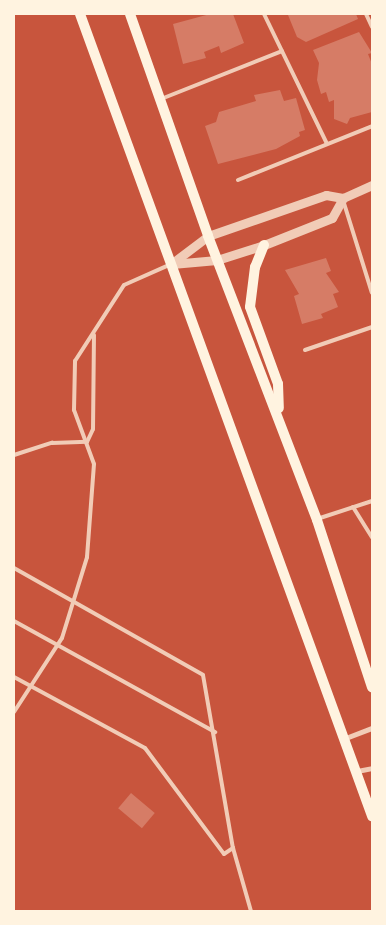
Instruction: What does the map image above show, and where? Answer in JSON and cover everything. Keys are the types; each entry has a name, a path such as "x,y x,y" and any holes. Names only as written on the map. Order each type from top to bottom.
{"main road":[{"path":"80,14 372,816"},
{"path":"130,14 208,236 279,416 372,687"},
{"path":"264,245 255,267 250,307 278,384 279,416"}],"street":[{"path":"171,264 208,236 326,195 343,198 372,185"},
{"path":"171,264 218,260 264,245 332,218 343,198"},
{"path":"343,739 372,728"},
{"path":"356,771 372,768"}],"lane":[{"path":"264,14 327,144"},
{"path":"366,14 372,27"},
{"path":"160,99 282,51"},
{"path":"238,180 372,126"},
{"path":"343,198 372,293"},
{"path":"14,712 32,688 57,647 76,602 92,516 94,464 74,410 72,381 78,352 94,335 124,285 171,264"},
{"path":"305,350 372,327"},
{"path":"87,442 93,429 94,335"},
{"path":"14,455 52,443 87,442"},
{"path":"316,520 372,501"},
{"path":"353,508 372,538"},
{"path":"14,568 202,675 215,732 233,848 251,911"},
{"path":"14,621 57,647 215,732"},
{"path":"14,677 145,748 224,854 233,848"}],"building":[{"path":"210,14 233,14 244,43 221,53 219,46 204,52 206,58 183,64 173,24"},
{"path":"356,14 358,19 306,42 297,37 288,15"},
{"path":"359,32 372,53 368,54 372,64 372,112 350,118 347,124 334,119 334,100 329,102 326,92 321,94 317,80 319,63 313,50"},
{"path":"280,90 284,101 296,98 305,130 299,132 300,136 276,149 218,164 205,126 216,122 219,112 256,101 254,95"},
{"path":"326,258 331,271 326,273 339,292 333,294 338,307 321,314 323,318 302,324 294,296 299,294 285,270"},
{"path":"131,793 155,813 142,828 118,808"}]}
